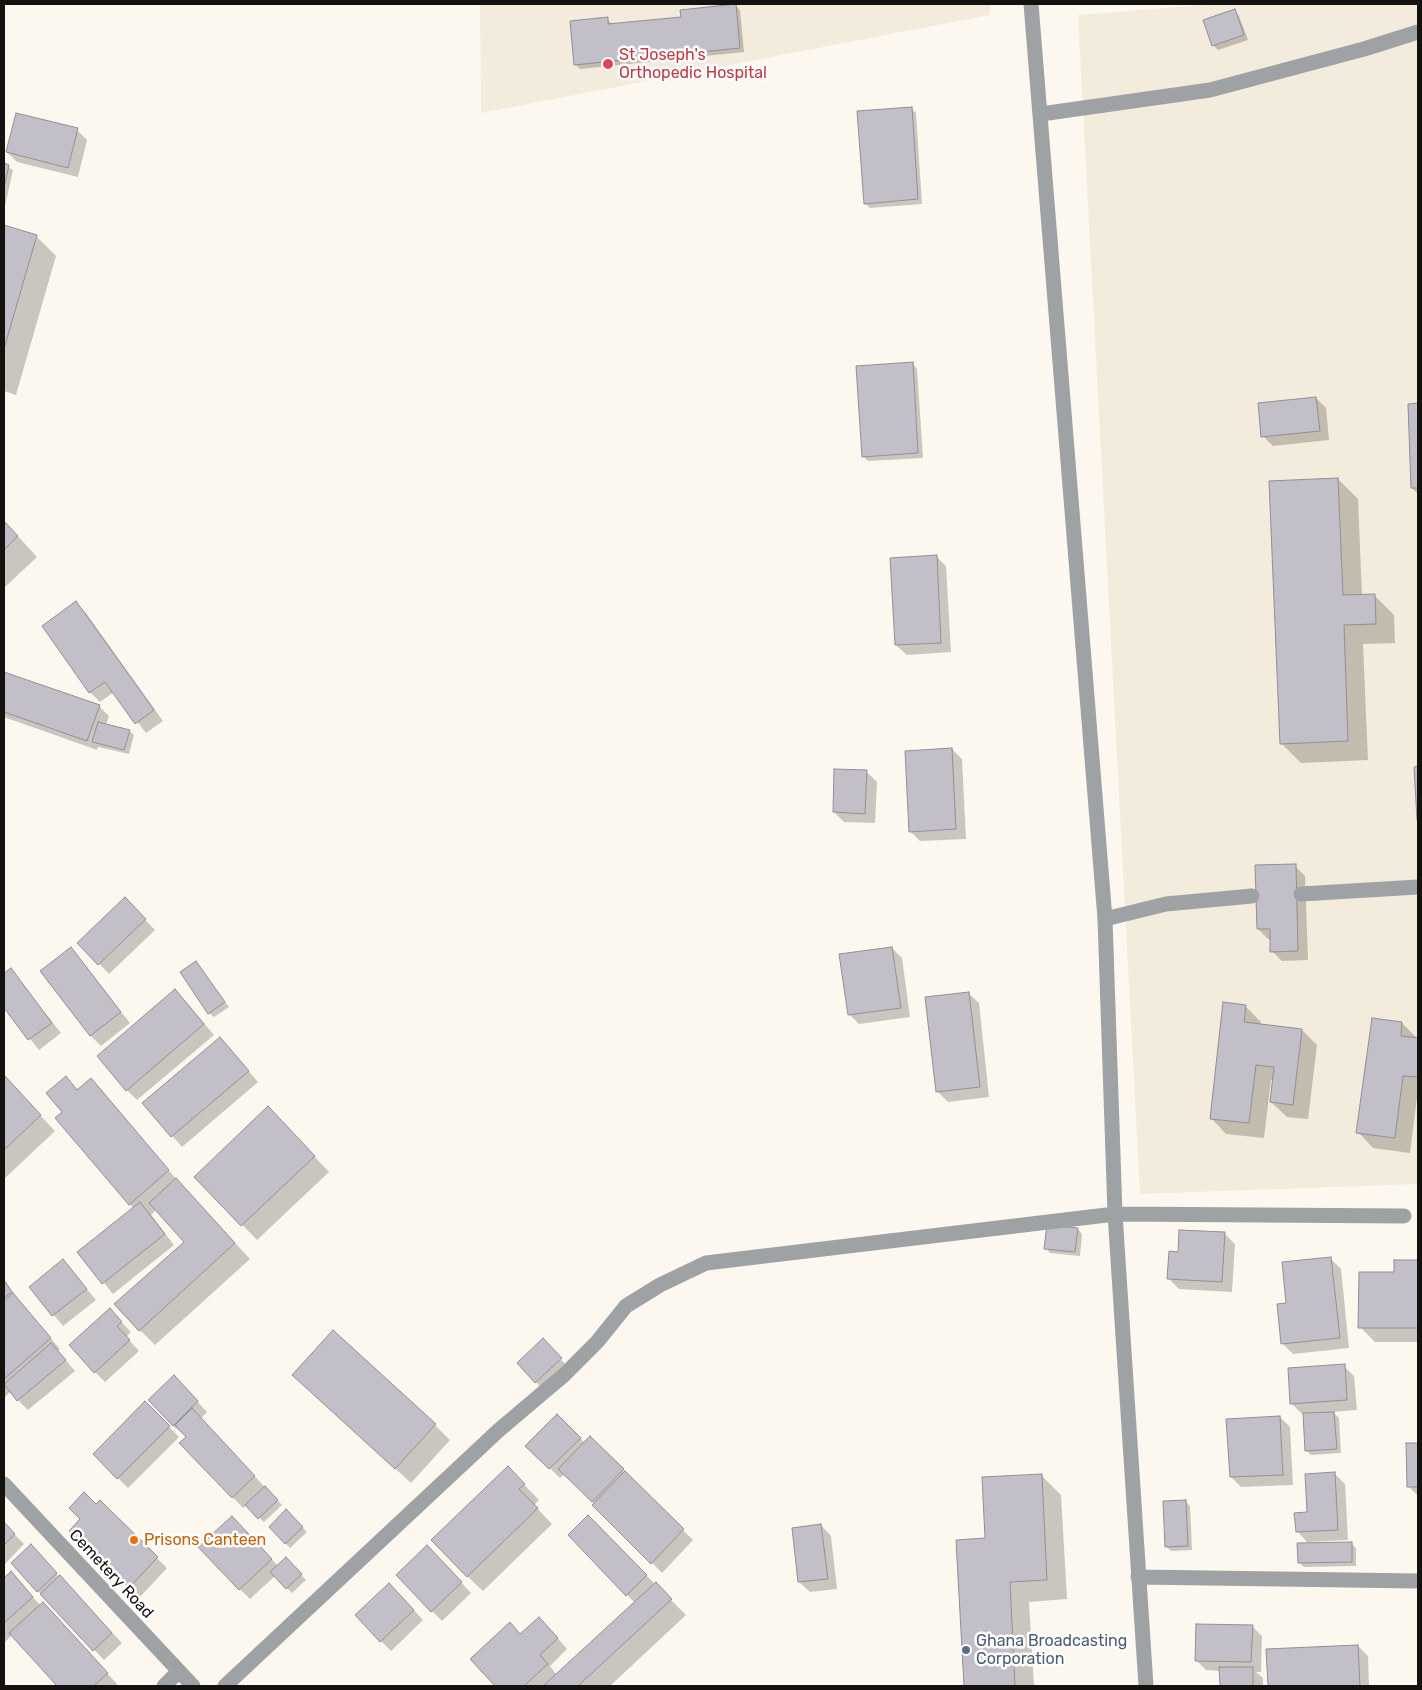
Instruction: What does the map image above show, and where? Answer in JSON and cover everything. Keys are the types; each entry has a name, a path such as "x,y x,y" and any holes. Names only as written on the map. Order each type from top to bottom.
{"street":[{"path":"1032,4 1105,919 1115,1214 1146,1686"},
{"path":"1041,114 1210,90 1364,50 1418,32"},
{"path":"1301,894 1418,886"},
{"path":"1105,919 1166,904 1252,896"},
{"path":"225,1686 499,1430 564,1374 597,1342 626,1306 660,1285 706,1263 1115,1214 1404,1216"},
{"name":"Cemetery Road","path":"4,1484 193,1686"},
{"path":"1138,1577 1418,1581"},
{"path":"164,1686 178,1672"}],"shaded area":[{"name":"St Joseph's Orthopedic Hospital","path":"480,4 991,4 989,15 481,113"},
{"path":"1216,4 1418,4 1418,1184 1140,1194 1078,15"}],"building":[{"path":"736,4 740,48 574,65 570,21 608,17 608,24 681,17 680,10"},
{"path":"1235,9 1244,35 1212,46 1203,20"},
{"path":"912,107 918,199 864,204 857,111"},
{"path":"16,113 78,128 68,168 6,152"},
{"path":"4,163 9,165 4,188"},
{"path":"4,225 37,235 4,349"},
{"path":"913,362 918,453 862,457 856,366"},
{"path":"1316,397 1320,431 1261,437 1258,403"},
{"path":"1418,403 1418,488 1411,488 1408,404"},
{"path":"1338,478 1343,595 1375,594 1376,624 1344,625 1348,741 1280,744 1269,481"},
{"path":"4,521 18,536 4,550"},
{"path":"937,555 941,643 895,645 890,558"},
{"path":"76,601 154,710 135,724 105,682 89,693 42,626"},
{"path":"4,672 100,705 87,741 4,712"},
{"path":"98,722 130,730 124,750 92,742"},
{"path":"952,748 956,829 909,832 905,751"},
{"path":"1418,766 1418,820 1417,820 1414,767"},
{"path":"834,769 867,770 865,814 833,812"},
{"path":"1296,864 1298,951 1270,952 1270,929 1257,929 1255,865"},
{"path":"125,897 146,919 98,965 77,943"},
{"path":"71,947 121,1012 90,1036 40,971"},
{"path":"892,947 901,1008 848,1015 839,954"},
{"path":"196,961 225,1002 208,1014 180,972"},
{"path":"11,968 52,1023 28,1040 4,1008 4,973"},
{"path":"175,989 204,1024 126,1091 97,1056"},
{"path":"969,992 980,1087 936,1092 925,997"},
{"path":"1223,1002 1246,1005 1244,1022 1302,1029 1293,1105 1270,1102 1274,1067 1256,1065 1249,1123 1210,1119"},
{"path":"1372,1018 1402,1022 1401,1036 1418,1038 1418,1077 1403,1076 1395,1138 1356,1133"},
{"path":"220,1037 249,1071 171,1137 142,1103"},
{"path":"4,1075 41,1115 4,1150"},
{"path":"66,1076 77,1090 91,1078 169,1170 129,1205 55,1118 62,1112 46,1093"},
{"path":"268,1106 315,1156 241,1226 194,1177"},
{"path":"176,1178 235,1243 139,1331 114,1304 184,1242 149,1203"},
{"path":"140,1202 165,1234 102,1284 77,1252"},
{"path":"1047,1225 1078,1228 1075,1252 1044,1249"},
{"path":"1179,1230 1225,1232 1222,1282 1167,1279 1169,1251 1178,1252"},
{"path":"1331,1257 1340,1338 1281,1344 1277,1304 1286,1303 1282,1262"},
{"path":"63,1259 87,1289 52,1316 29,1287"},
{"path":"1394,1260 1418,1260 1418,1328 1358,1328 1359,1272 1394,1272"},
{"path":"4,1280 12,1292 4,1298"},
{"path":"13,1293 51,1338 4,1379 4,1301"},
{"path":"110,1308 122,1322 117,1326 130,1340 94,1373 69,1345"},
{"path":"333,1330 436,1424 395,1469 292,1375"},
{"path":"543,1338 562,1358 535,1383 517,1363"},
{"path":"51,1343 66,1360 17,1401 4,1384"},
{"path":"1345,1364 1347,1400 1290,1404 1288,1368"},
{"path":"174,1375 198,1401 173,1426 148,1400"},
{"path":"145,1401 170,1426 117,1479 93,1454"},
{"path":"192,1408 255,1476 232,1498 179,1443 186,1437 175,1425"},
{"path":"1334,1412 1337,1449 1305,1451 1303,1413"},
{"path":"557,1414 581,1438 549,1469 525,1446"},
{"path":"1280,1416 1283,1475 1230,1477 1226,1419"},
{"path":"590,1436 624,1469 592,1502 558,1469"},
{"path":"1406,1443 1418,1443 1418,1487 1407,1487"},
{"path":"508,1466 525,1484 519,1489 538,1508 467,1577 431,1540"},
{"path":"625,1471 684,1529 651,1564 592,1505"},
{"path":"1335,1472 1338,1530 1296,1532 1294,1513 1307,1512 1305,1474"},
{"path":"1042,1474 1047,1580 1010,1582 1015,1686 964,1686 956,1540 985,1538 982,1477"},
{"path":"265,1486 278,1500 258,1519 245,1505"},
{"path":"84,1492 96,1504 100,1500 158,1557 129,1588 69,1531 80,1519 69,1508"},
{"path":"1186,1500 1188,1546 1165,1547 1163,1501"},
{"path":"286,1509 303,1527 285,1544 269,1527"},
{"path":"588,1515 647,1575 626,1596 568,1535"},
{"path":"232,1516 272,1559 239,1590 198,1547"},
{"path":"4,1522 15,1534 4,1545"},
{"path":"821,1524 828,1579 798,1582 792,1528"},
{"path":"1352,1542 1352,1562 1298,1563 1297,1543"},
{"path":"31,1544 57,1573 37,1592 11,1563"},
{"path":"427,1545 462,1582 431,1612 396,1575"},
{"path":"286,1557 302,1574 286,1589 270,1572"},
{"path":"11,1571 33,1597 4,1623 4,1578"},
{"path":"60,1575 112,1633 93,1651 40,1594"},
{"path":"656,1582 672,1599 578,1686 543,1686"},
{"path":"389,1583 414,1610 380,1642 355,1615"},
{"path":"43,1602 108,1673 94,1686 57,1686 9,1633"},
{"path":"539,1617 558,1638 540,1655 548,1664 524,1686 495,1686 470,1659 510,1622 520,1634"},
{"path":"1196,1624 1253,1625 1251,1662 1195,1661"},
{"path":"1358,1645 1360,1686 1268,1686 1266,1649"},
{"path":"1219,1667 1253,1667 1253,1686 1220,1686"}],"place":[{"name":"St Joseph's Orthopedic Hospital","path":"608,64"},
{"name":"Prisons Canteen","path":"134,1540"},
{"name":"Ghana Broadcasting Corporation","path":"966,1650"}]}
